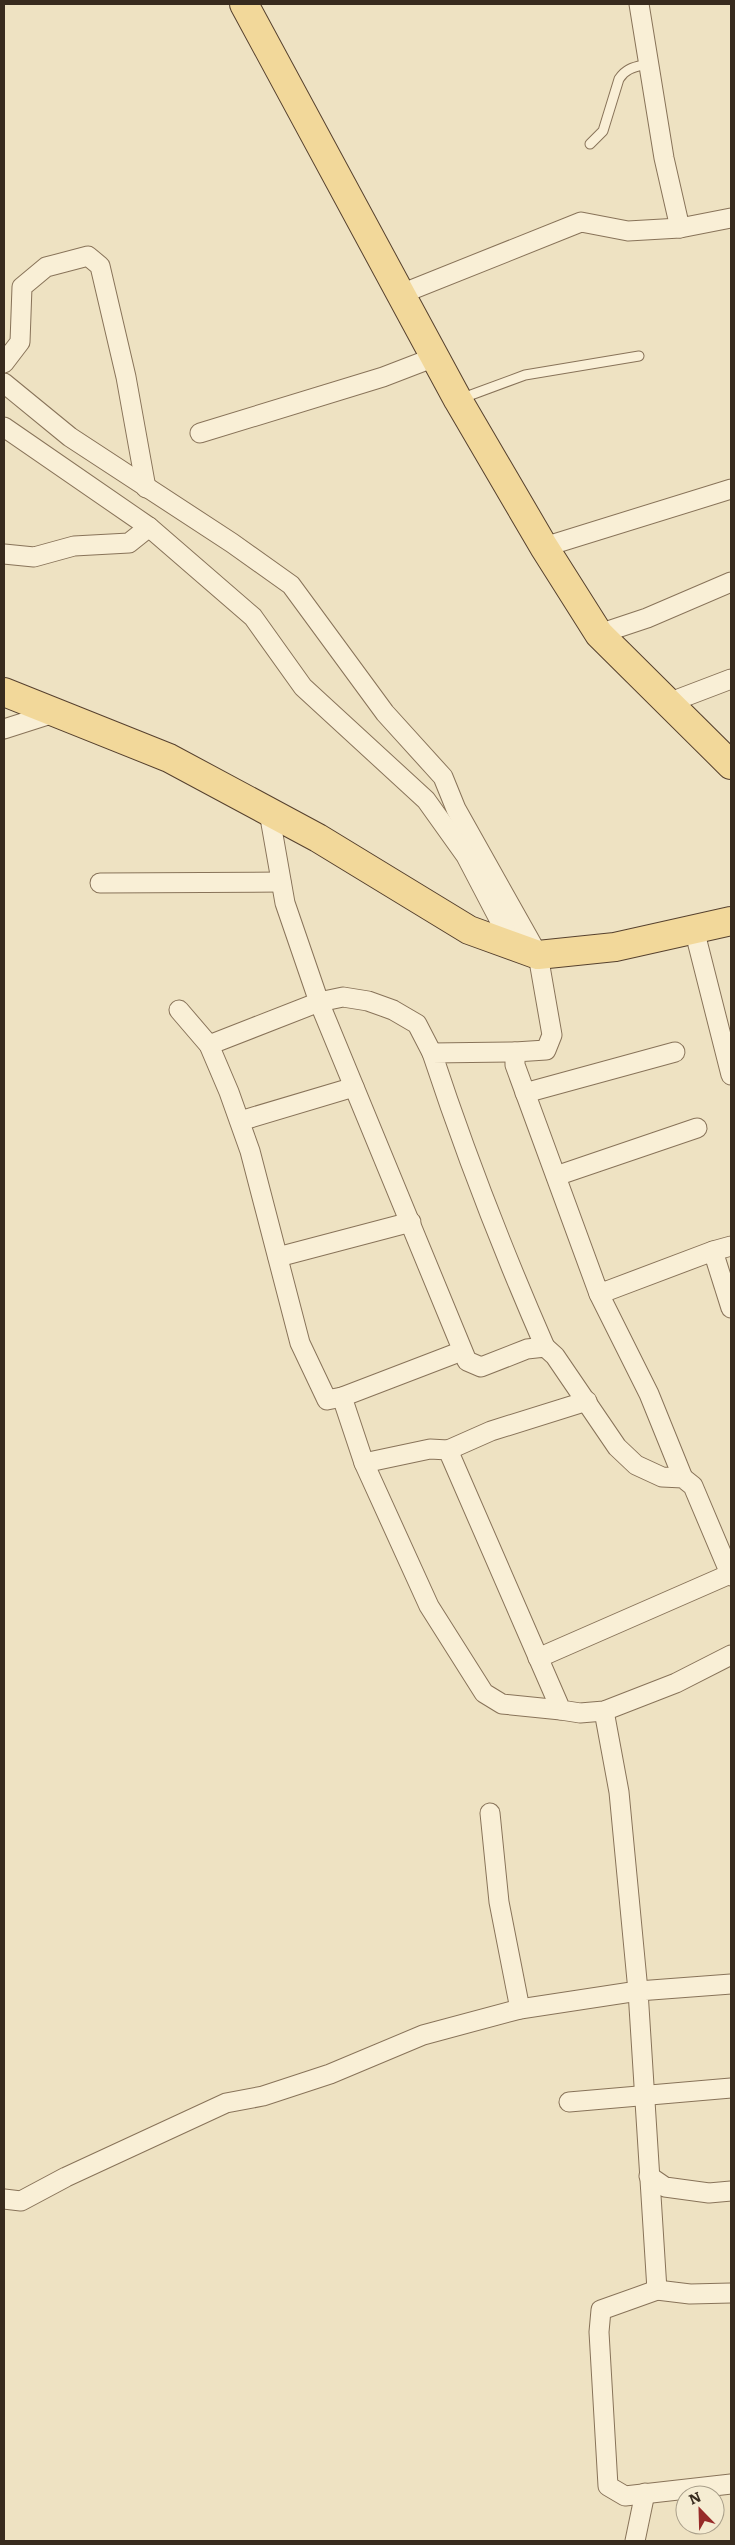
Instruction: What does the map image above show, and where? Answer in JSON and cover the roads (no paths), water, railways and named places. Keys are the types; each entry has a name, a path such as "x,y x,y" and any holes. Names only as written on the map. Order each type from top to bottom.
{"main road":[{"path":"244,4 458,400 544,547 599,634 731,765"},
{"path":"4,692 169,758 318,838 469,930 538,955 615,946 731,921"}],"street":[{"path":"639,4 648,64 680,228"},
{"path":"401,294 581,222 628,232 680,228 731,218"},
{"path":"4,363 20,342 22,287 46,267 88,256 100,266 126,377 146,488"},
{"path":"200,433 383,377 435,357"},
{"path":"4,383 70,437 232,543 291,585 385,713 443,777 456,809 538,955 552,1035 546,1050 432,1053"},
{"path":"4,427 149,527 253,616 303,687 426,800 466,856 514,946"},
{"path":"544,547 731,489"},
{"path":"4,554 34,557 74,546 129,543 149,527"},
{"path":"599,634 647,618 731,582"},
{"path":"668,702 731,679"},
{"path":"4,729 54,713"},
{"path":"269,812 285,903 319,1002 467,1361 481,1367 527,1349 545,1347"},
{"path":"100,883 281,882"},
{"path":"694,929 726,1034 731,1075"},
{"path":"209,1045 319,1002 343,997 368,1000 393,1010 417,1024 432,1053 460,1139 508,1262 545,1347 555,1356 617,1447 636,1465 662,1477 683,1478"},
{"path":"179,1010 209,1045 240,1121 250,1151 300,1343 327,1400 342,1397 462,1351"},
{"path":"515,1052 515,1065 599,1294 648,1394 683,1478 693,1486 731,1575 538,1658"},
{"path":"526,1093 675,1052"},
{"path":"240,1121 354,1087"},
{"path":"556,1176 697,1128"},
{"path":"278,1257 411,1222"},
{"path":"599,1294 731,1246"},
{"path":"713,1251 731,1308"},
{"path":"342,1397 364,1463 429,1606 484,1693 502,1704 580,1713 604,1710 676,1683 731,1655"},
{"path":"364,1463 430,1449 448,1450 492,1431 587,1401"},
{"path":"448,1450 561,1710"},
{"path":"604,1710 619,1792 638,1991 657,2290"},
{"path":"490,1813 499,1902 520,2008"},
{"path":"4,2199 21,2201 66,2177 226,2103 263,2096 330,2074 423,2035 520,2008 638,1991 731,1984"},
{"path":"569,2102 644,2094 731,2088"},
{"path":"649,2176 665,2187 710,2193 731,2191"},
{"path":"731,2293 690,2294 657,2290 601,2310 599,2332 608,2486 625,2496 731,2484"},
{"path":"635,2541 645,2494"}],"lane":[{"path":"590,144 603,132 619,79 624,72 631,68 648,64"},
{"path":"458,400 526,375 639,356"}]}
